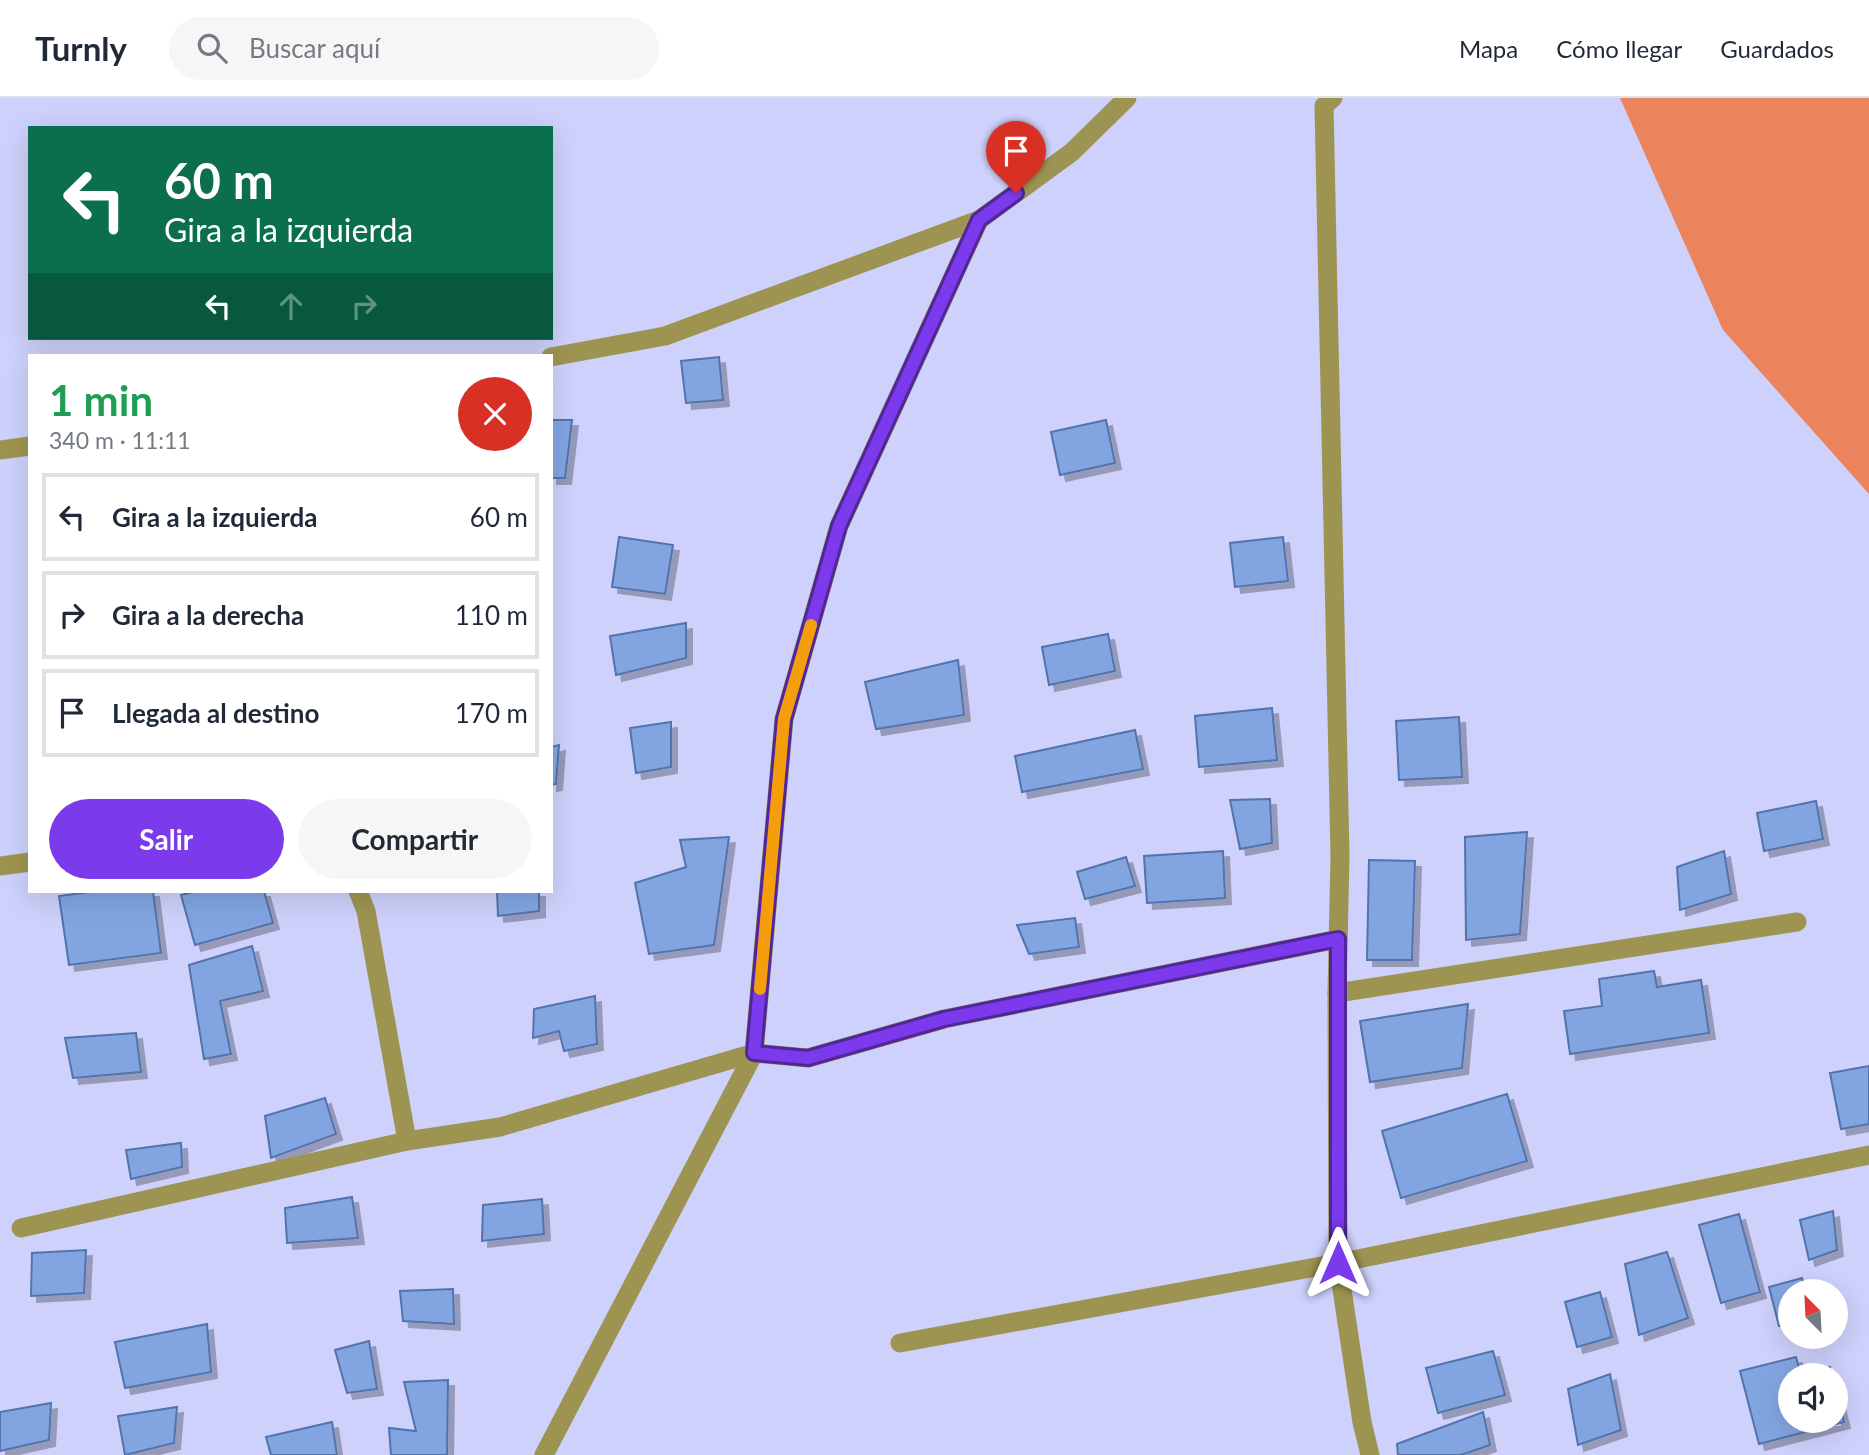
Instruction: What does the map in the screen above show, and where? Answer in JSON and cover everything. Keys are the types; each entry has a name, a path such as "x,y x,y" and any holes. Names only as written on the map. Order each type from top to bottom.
{"street":[{"path":"553,357 665,336 979,220 1072,152 1127,98"},
{"path":"1333,98 1324,106 1340,856 1337,993 1338,1263 1362,1422 1370,1455"},
{"path":"544,1455 754,1053 784,719 839,526 979,220"},
{"path":"0,450 28,446"},
{"path":"0,866 28,862"},
{"path":"359,893 366,911 407,1141"},
{"path":"1337,993 1797,922"},
{"path":"21,1228 407,1141 500,1127 754,1053 808,1058 944,1019 1338,939"},
{"path":"900,1343 1338,1263 1869,1155"}],"shaded area":[{"path":"1620,98 1869,98 1869,494 1723,330"}],"building":[{"path":"719,357 723,400 686,403 681,361"},
{"path":"553,420 572,420 565,478 553,478"},
{"path":"1106,420 1115,463 1060,475 1051,432"},
{"path":"619,537 673,545 665,594 612,587"},
{"path":"1283,537 1288,581 1235,587 1230,543"},
{"path":"686,623 686,658 616,675 610,636"},
{"path":"1108,634 1115,671 1049,685 1042,647"},
{"path":"958,660 964,715 876,729 865,682"},
{"path":"1272,708 1277,760 1199,767 1195,716"},
{"path":"1459,717 1462,777 1399,780 1396,721"},
{"path":"671,722 671,767 636,773 630,728"},
{"path":"1135,730 1143,769 1022,792 1015,756"},
{"path":"559,745 556,784 553,785 553,746"},
{"path":"1270,799 1272,843 1240,849 1230,800"},
{"path":"1816,801 1823,839 1764,851 1757,813"},
{"path":"1527,832 1520,934 1466,940 1465,837"},
{"path":"729,837 714,945 649,954 635,883 686,867 680,840"},
{"path":"1223,851 1225,898 1147,903 1144,856"},
{"path":"1724,851 1731,894 1680,910 1677,867"},
{"path":"1126,857 1135,886 1085,899 1077,872"},
{"path":"1369,860 1415,861 1412,960 1367,960"},
{"path":"82,893 153,893 161,953 69,965 59,896"},
{"path":"265,893 273,923 195,945 181,895"},
{"path":"497,893 539,893 539,911 498,916"},
{"path":"1075,918 1079,947 1029,954 1017,925"},
{"path":"252,946 263,991 220,1001 231,1054 204,1059 189,965"},
{"path":"1654,971 1657,987 1701,980 1709,1033 1570,1054 1564,1011 1602,1006 1599,979"},
{"path":"595,996 597,1044 564,1051 559,1031 533,1038 534,1009"},
{"path":"1468,1004 1462,1068 1370,1082 1360,1021"},
{"path":"136,1033 141,1072 73,1078 65,1038"},
{"path":"1869,1066 1869,1124 1841,1129 1830,1073"},
{"path":"1507,1094 1527,1161 1401,1198 1382,1131"},
{"path":"325,1098 336,1134 271,1158 265,1116"},
{"path":"181,1143 182,1167 131,1179 126,1150"},
{"path":"352,1197 358,1238 287,1243 285,1208"},
{"path":"542,1199 544,1234 482,1241 483,1205"},
{"path":"1833,1211 1837,1250 1809,1260 1800,1220"},
{"path":"1739,1214 1760,1292 1721,1303 1699,1225"},
{"path":"86,1250 84,1293 31,1296 32,1253"},
{"path":"1667,1252 1688,1318 1639,1335 1625,1264"},
{"path":"1778,1285 1778,1322 1769,1287"},
{"path":"453,1289 454,1324 403,1321 400,1291"},
{"path":"1600,1292 1612,1337 1577,1347 1565,1302"},
{"path":"207,1324 211,1372 125,1388 115,1342"},
{"path":"369,1341 377,1389 347,1393 335,1350"},
{"path":"1493,1351 1505,1395 1438,1413 1426,1368"},
{"path":"1796,1357 1798,1363 1778,1363 1778,1433 1802,1433 1759,1444 1740,1371"},
{"path":"1610,1374 1621,1430 1578,1445 1568,1389"},
{"path":"448,1380 447,1455 391,1455 389,1428 416,1431 404,1382"},
{"path":"51,1403 49,1440 0,1451 0,1412"},
{"path":"177,1407 174,1443 125,1455 118,1416"},
{"path":"1483,1412 1490,1445 1461,1455 1398,1455 1397,1444"},
{"path":"332,1422 337,1455 271,1455 266,1437"}],"slow traffic":[{"path":"760,989 784,719 811,625"}],"route":[{"path":"1016,193 979,220 839,526 784,719 754,1053 808,1058 944,1019 1338,939 1338,1263"}]}
